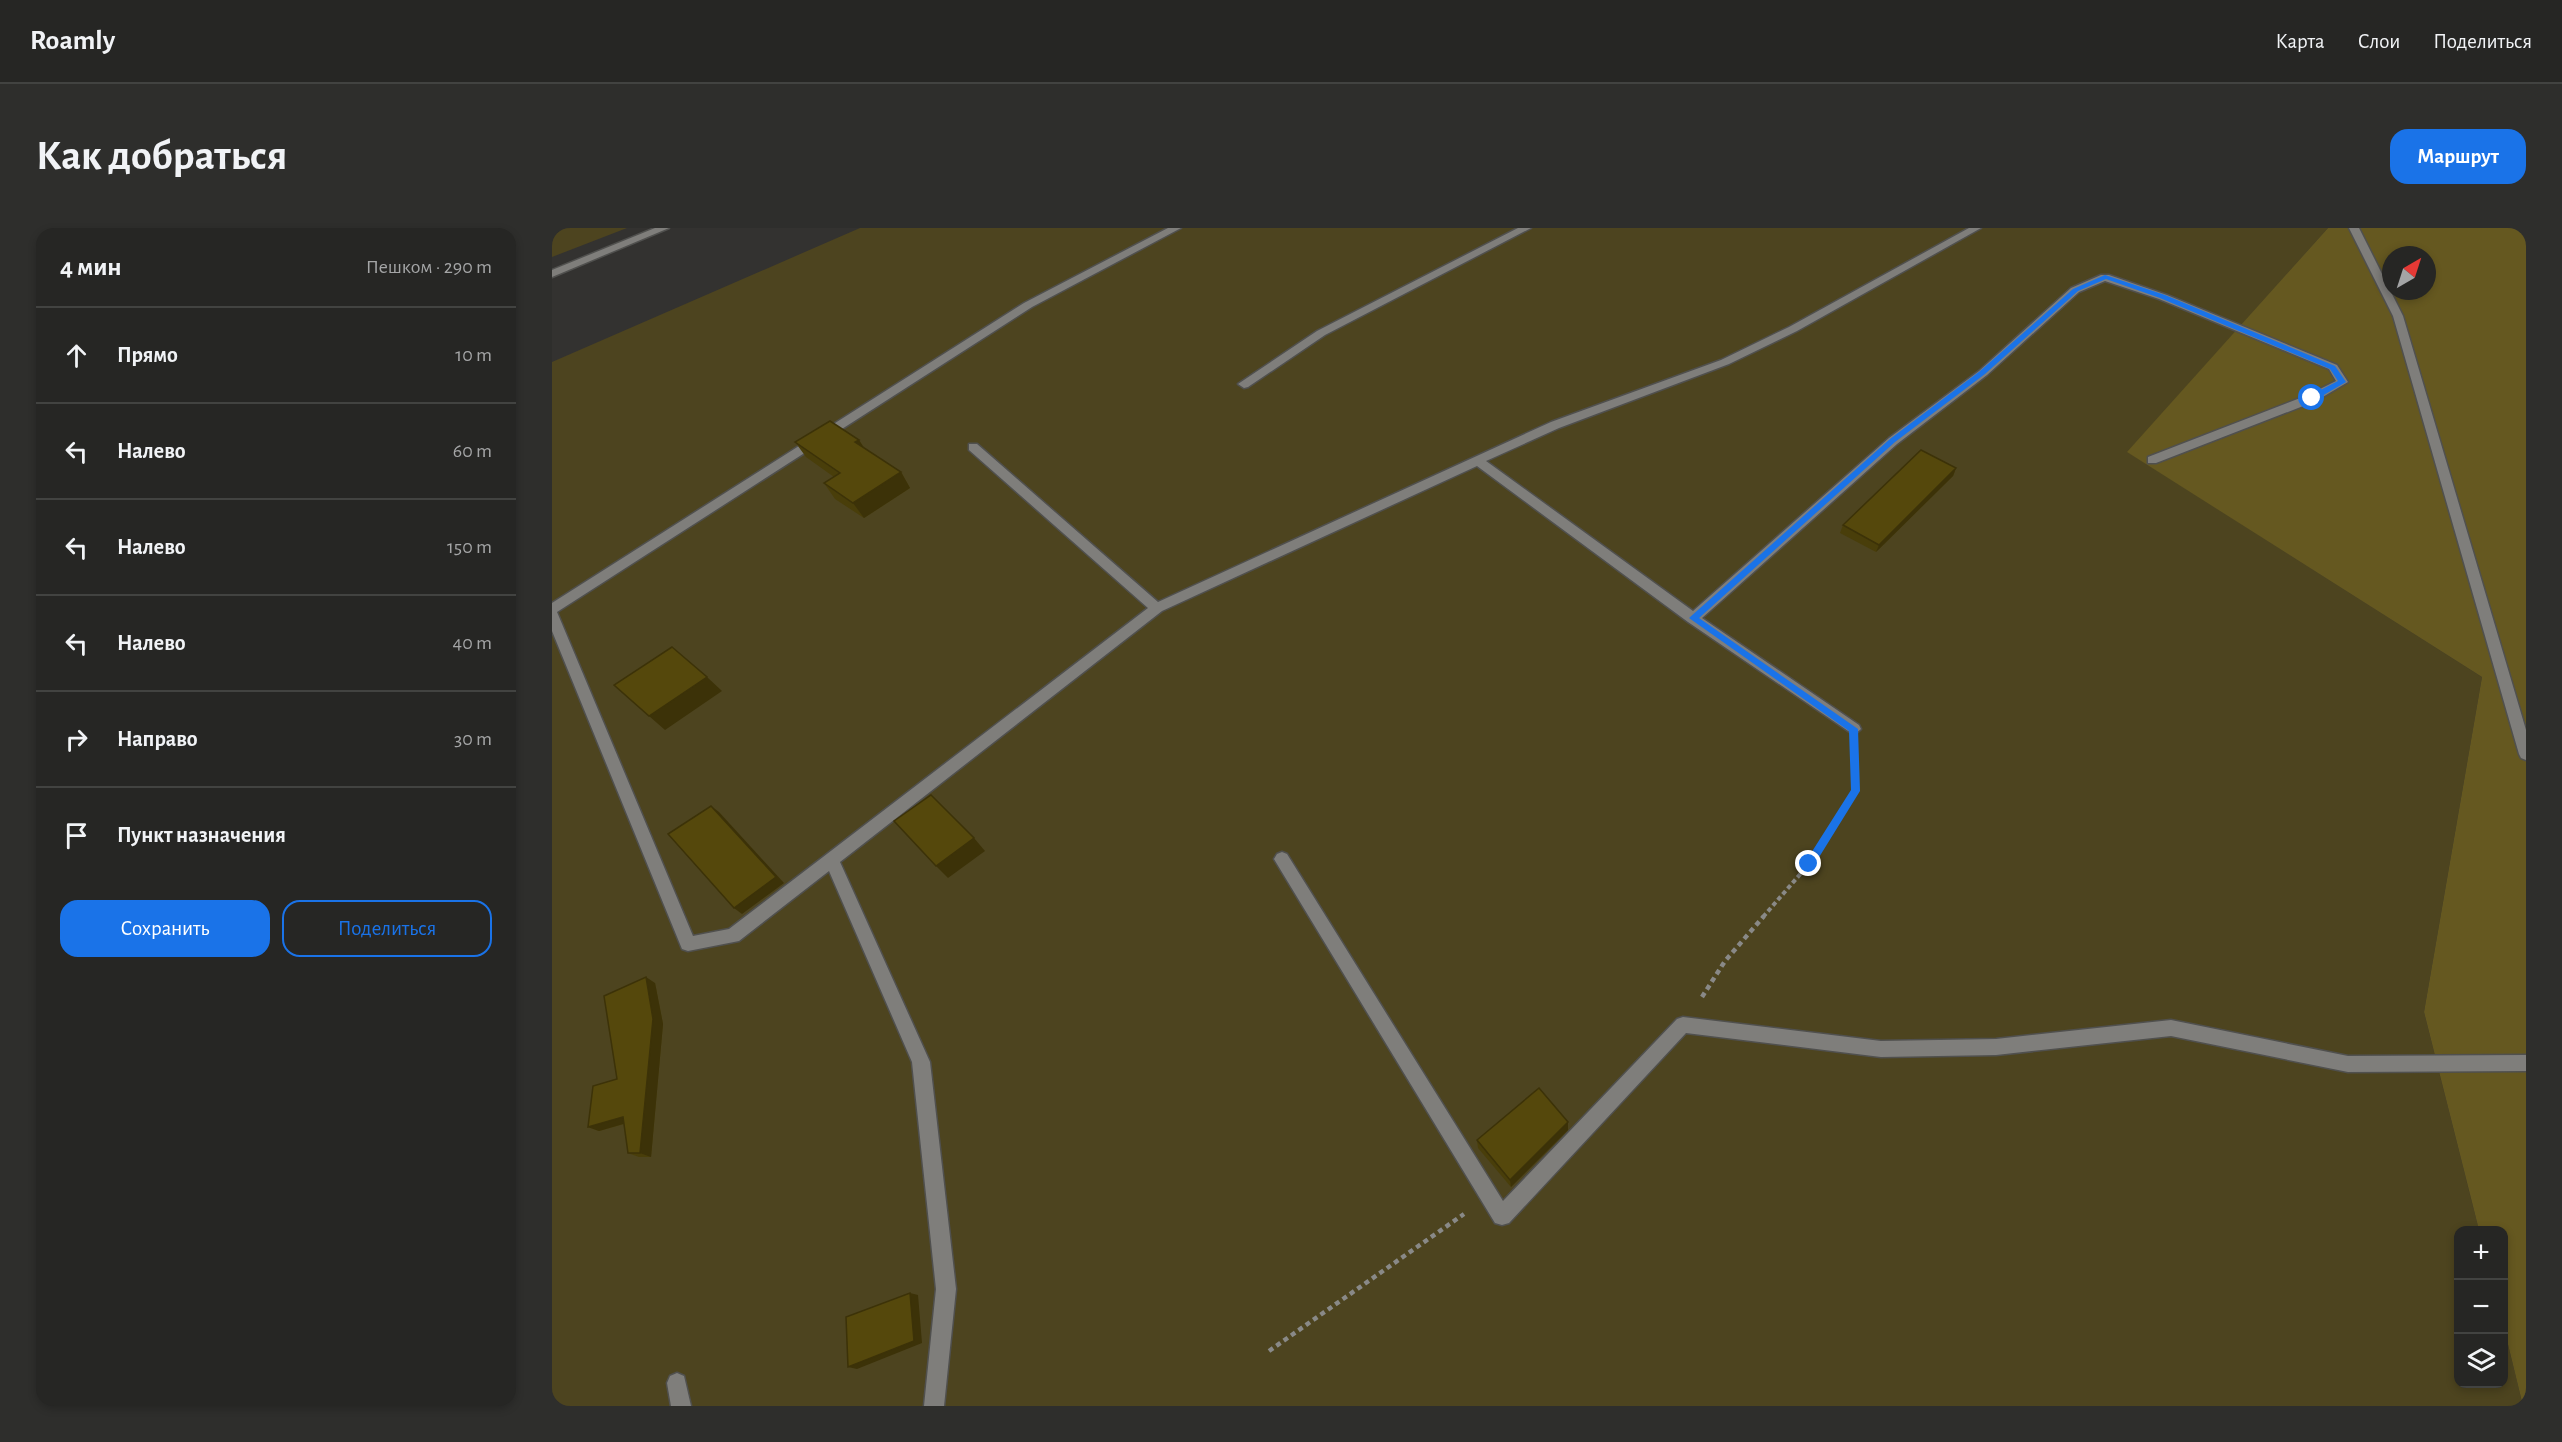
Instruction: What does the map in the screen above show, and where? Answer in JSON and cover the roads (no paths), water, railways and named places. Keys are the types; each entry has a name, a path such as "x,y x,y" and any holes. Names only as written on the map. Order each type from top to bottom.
{"lane":[{"path":"552,274 664,228"},
{"path":"552,609 1028,304 1176,228"},
{"path":"1244,384 1321,333 1526,228"},
{"path":"552,615 688,944 733,936 1157,609 1554,425 1725,362 1793,329 1976,228"},
{"path":"2354,228 2398,316 2526,754"},
{"path":"1693,618 1893,441 1983,373 2075,290 2105,277 2163,297 2333,367 2342,382 2312,398 2152,460"},
{"path":"973,447 1157,609"},
{"path":"1478,461 1693,618 1854,729"},
{"path":"1282,859 1502,1216 1683,1025 1881,1049 1996,1047 2170,1028 2348,1064 2526,1063"},
{"path":"832,860 921,1062 946,1289 934,1406"},
{"path":"677,1383 681,1406"}]}
